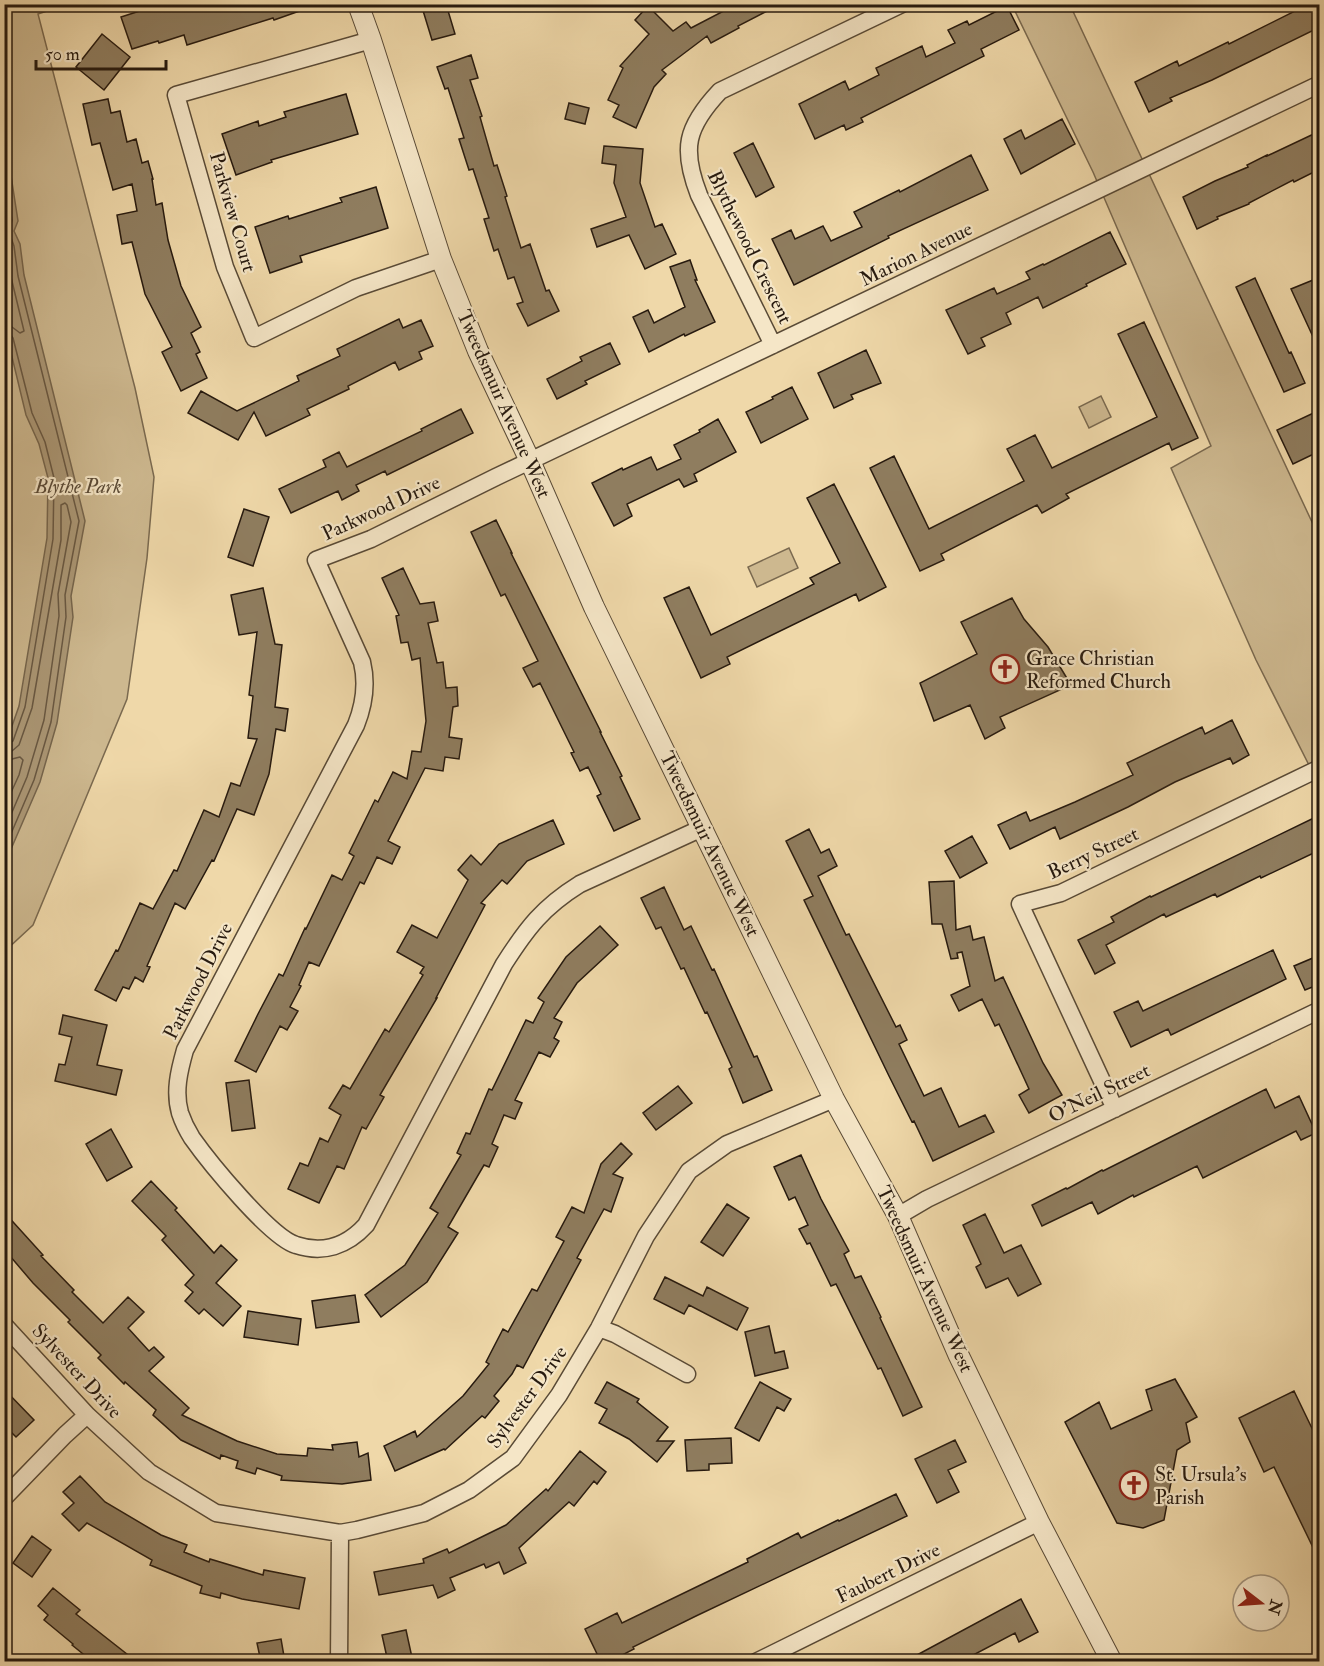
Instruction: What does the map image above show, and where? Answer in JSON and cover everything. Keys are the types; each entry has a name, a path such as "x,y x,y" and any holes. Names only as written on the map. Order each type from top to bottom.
{"street":[{"name":"Tweedsmuir Avenue West","path":"358,4 441,259 478,351 594,606 834,1099 898,1216 959,1356 1112,1662"},
{"name":"Blythewood Crescent","path":"773,345 690,173 688,149 692,130 705,107 720,91 884,8 902,4"},
{"name":"Parkview Court","path":"371,40 176,95 225,267 254,338 356,288 441,259"},
{"name":"Marion Avenue","path":"530,461 1320,84"},
{"name":"Parkwood Drive","path":"530,461 371,539 316,560 362,662 365,674 363,702 352,734 185,1050 177,1083 177,1095 180,1111 191,1137 220,1174 278,1235 293,1245 307,1248 334,1247 348,1242 366,1225 522,934 543,911 580,884 702,828"},
{"name":"Berry Street","path":"1115,1109 1020,904 1061,893 1320,768"},
{"name":"O'Neil Street","path":"898,1216 927,1199 1320,1010"},
{"name":"Sylvester Drive","path":"4,1324 87,1415 149,1472 216,1513 340,1533 423,1513 469,1490 513,1458 558,1395 599,1328 646,1236 689,1171 727,1144 834,1099"},
{"path":"599,1328 687,1374"},
{"path":"4,1498 64,1435 87,1415"},
{"name":"Faubert Drive","path":"756,1662 1040,1522"},
{"path":"339,1662 340,1533"}],"green space":[{"name":"Blythe Park","path":"5,5 65,5 38,14 135,388 154,477 147,558 127,699 33,925 5,951"},
{"path":"1012,5 1070,5 1319,537 1319,785 1256,660 1171,468 1211,446 1093,172"},
{"path":"1101,396 1111,417 1089,428 1079,407"},
{"path":"789,548 798,568 757,587 748,567"}],"water":[{"path":"5,137 18,221 14,231 20,244 24,275 85,521 71,596 73,617 57,723 40,782 5,863 5,746 19,706 47,538 48,478 39,444 26,415 5,328"}],"building":[{"path":"147,4 311,4 311,7 187,45 184,35 132,49 121,17 149,8"},
{"path":"421,4 446,4 455,34 432,40"},
{"path":"737,4 781,4 711,43 707,36 662,70 666,74 654,87 636,128 613,117 619,105 608,100 623,68 620,66 649,34 635,20 648,6 673,31 686,22 691,28"},
{"path":"1309,4 1320,4 1320,27 1170,98 1172,101 1149,112 1135,82 1177,61 1179,66 1228,42 1229,44"},
{"path":"1007,6 1019,30 981,49 984,56 861,118 863,122 846,130 844,125 815,139 799,104 845,81 849,90 879,75 876,68 922,46 926,57 955,43 948,30 967,21 969,25"},
{"path":"102,34 130,57 104,90 76,67"},
{"path":"471,55 478,78 470,80 482,116 480,117 494,166 497,165 521,248 530,244 546,291 549,290 559,311 528,326 517,304 523,302 514,277 508,279 498,249 494,251 484,219 489,218 473,169 469,170 459,139 464,138 448,88 445,89 437,67"},
{"path":"346,94 358,134 271,160 272,162 236,175 222,134 258,121 259,126 286,117 284,112"},
{"path":"108,99 111,113 120,111 127,142 136,139 142,163 148,161 156,205 162,203 168,240 181,286 201,327 191,333 200,352 196,354 207,378 181,391 162,352 172,347 145,294 132,242 122,244 117,215 137,211 132,184 113,190 100,143 92,145 83,104"},
{"path":"569,103 589,108 585,124 565,119"},
{"path":"1062,119 1075,144 1021,174 1004,139 1021,130 1025,139"},
{"path":"1320,131 1320,169 1217,217 1218,219 1197,229 1183,197"},
{"path":"753,143 774,187 756,197 734,153"},
{"path":"604,146 643,149 640,183 655,227 662,224 676,254 645,269 629,235 597,247 591,229 626,217 614,183 616,165 602,163"},
{"path":"971,155 988,190 888,236 889,238 794,285 772,239 791,230 795,239 823,226 831,241 862,227 854,212 899,190 900,192"},
{"path":"376,187 388,228 300,256 302,262 270,273 255,227 342,202 340,198"},
{"path":"1110,232 1126,264 1043,308 1038,297 1006,313 1011,324 981,338 985,346 968,354 946,310 994,288 997,294 1030,279 1026,272"},
{"path":"690,260 697,280 695,280 715,322 685,336 684,334 649,352 633,317 648,310 654,323 685,307 670,267"},
{"path":"1255,278 1305,383 1284,392 1236,287"},
{"path":"1313,280 1320,295 1320,352 1291,289"},
{"path":"399,319 403,328 421,320 433,346 419,352 422,359 399,370 395,362 348,386 349,389 307,409 310,415 266,436 254,412 238,440 188,413 201,391 237,411 299,381 297,376 340,356 337,349"},
{"path":"1144,322 1198,438 1172,450 1169,443 1066,494 1069,498 1042,513 1037,505 941,554 944,560 920,571 870,468 894,456 929,529 1024,481 1007,449 1035,435 1052,468 1157,417 1118,334"},
{"path":"610,343 620,364 585,381 587,384 557,399 547,379 582,361 580,357"},
{"path":"866,350 881,383 851,395 853,399 834,408 818,373"},
{"path":"792,387 808,419 761,443 746,412"},
{"path":"461,409 473,433 387,475 385,471 356,485 359,491 342,500 338,491 291,513 279,489 326,467 323,460 339,452 347,467 422,431 421,429"},
{"path":"1320,410 1320,451 1293,464 1277,430"},
{"path":"718,419 736,452 694,474 697,481 684,487 679,479 627,504 632,516 614,526 592,483 651,457 657,470 681,459 674,445 700,432 699,430"},
{"path":"834,484 886,587 859,601 856,594 727,657 730,664 701,678 664,598 689,587 711,635 814,584 810,578 840,563 807,498"},
{"path":"244,509 269,517 253,566 228,557"},
{"path":"496,520 601,732 640,819 614,831 597,796 601,794 588,767 580,771 571,753 574,752 540,683 533,687 523,668 538,661 505,594 501,596 471,532"},
{"path":"403,568 420,604 434,602 438,621 428,623 437,663 443,662 446,688 457,687 458,706 453,707 449,737 462,739 459,759 445,757 443,771 425,768 388,841 400,847 392,864 377,857 364,884 360,882 319,966 309,962 299,985 301,986 290,1007 298,1011 287,1030 280,1026 256,1072 235,1061 258,1014 279,974 283,976 332,875 342,880 354,856 349,853 375,800 378,802 393,772 407,779 412,751 421,752 426,721 420,658 412,660 408,642 401,643 396,616 399,615 382,578"},
{"path":"263,588 275,644 282,645 275,707 288,709 285,731 276,729 269,774 254,815 237,809 214,861 212,860 185,909 175,903 147,966 150,967 143,982 135,977 129,989 123,987 116,1001 95,990 116,950 118,951 140,903 153,909 174,870 177,871 204,810 219,817 231,783 240,786 257,739 248,738 253,696 249,695 257,632 239,635 231,595"},
{"name":"Grace Christian Reformed Church","path":"1012,598 1024,619 1048,647 1071,685 1000,717 1005,728 985,739 970,705 934,721 920,683 977,654 961,622"},
{"path":"1232,720 1249,755 1233,764 1230,758 1175,782 1060,839 1055,827 1010,849 998,825 1026,812 1030,821 1075,802 1133,775 1127,763 1202,727 1205,734"},
{"path":"1320,815 1320,850 1217,897 1215,894 1166,917 1164,914 1106,945 1115,963 1095,974 1078,940 1114,922 1111,917 1150,896"},
{"path":"553,820 564,844 527,861 507,884 502,880 481,903 485,905 437,998 380,1095 384,1097 366,1129 362,1127 344,1169 337,1166 319,1203 288,1189 300,1163 308,1166 320,1138 328,1142 341,1115 329,1108 343,1085 350,1089 385,1029 389,1032 423,975 420,973 424,967 397,952 412,925 437,938 468,880 458,870 471,855 481,865 499,844"},
{"path":"809,829 821,853 829,849 837,866 818,876 846,935 849,934 896,1027 900,1025 907,1040 899,1044 924,1096 941,1088 959,1127 985,1115 994,1132 933,1161 804,900 813,896 786,841"},
{"path":"972,836 987,863 960,878 945,851"},
{"path":"954,881 956,930 970,926 973,940 984,937 995,981 1003,977 1043,1063 1062,1095 1029,1113 1019,1095 1029,1089 999,1024 995,1026 982,999 959,1011 951,995 970,986 962,952 957,953 958,958 951,959 942,924 932,924 929,882"},
{"path":"664,887 684,930 691,926 712,970 714,969 754,1057 757,1056 772,1090 743,1103 729,1069 732,1067 707,1012 705,1013 684,968 681,969 661,927 656,929 641,898"},
{"path":"600,926 618,945 577,983 554,1018 562,1022 554,1038 559,1041 550,1057 539,1052 515,1100 522,1103 515,1119 504,1115 492,1144 498,1147 489,1167 484,1165 448,1227 458,1233 427,1282 381,1317 365,1295 405,1265 438,1213 430,1208 461,1155 457,1153 466,1133 470,1134 489,1089 492,1090 526,1020 533,1023 544,1002 538,998 566,957"},
{"path":"1273,950 1286,979 1171,1035 1168,1029 1131,1047 1114,1012 1138,1001 1143,1011"},
{"path":"1320,955 1320,984 1305,990 1294,966"},
{"path":"63,1015 107,1025 97,1065 122,1070 116,1095 55,1081 59,1064 65,1065 72,1037 59,1034"},
{"path":"249,1080 255,1128 232,1131 226,1083"},
{"path":"678,1086 692,1103 656,1130 643,1113"},
{"path":"1266,1089 1275,1108 1299,1096 1316,1133 1301,1140 1296,1131 1203,1178 1197,1166 1134,1197 1133,1195 1098,1214 1092,1202 1042,1226 1032,1205"},
{"path":"111,1129 132,1167 107,1181 86,1144"},
{"path":"621,1143 632,1154 613,1174 623,1178 611,1212 604,1209 577,1258 581,1260 523,1368 517,1365 494,1396 499,1401 485,1418 482,1416 445,1450 395,1471 384,1446 415,1431 417,1437 463,1396 489,1364 486,1362 503,1329 508,1332 532,1289 537,1291 564,1241 556,1237 572,1207 584,1213 601,1164"},
{"path":"801,1155 849,1251 844,1254 855,1278 861,1276 922,1407 903,1416 881,1368 878,1369 836,1284 831,1286 810,1243 807,1244 799,1229 808,1225 795,1197 789,1200 774,1167"},
{"path":"151,1181 214,1253 221,1245 237,1260 216,1283 241,1306 223,1326 204,1309 199,1314 185,1301 193,1292 185,1285 194,1275 162,1240 166,1236 132,1201"},
{"path":"727,1204 749,1218 723,1256 701,1242"},
{"path":"4,1212 43,1255 41,1256 74,1290 72,1292 103,1323 128,1297 144,1312 128,1328 149,1351 154,1347 164,1357 149,1371 189,1408 182,1415 237,1441 277,1454 307,1456 308,1448 333,1450 332,1445 357,1442 359,1457 368,1453 371,1480 342,1484 281,1480 282,1476 257,1468 255,1474 236,1468 238,1461 221,1455 220,1459 181,1440 153,1415 156,1410 125,1382 124,1384 98,1358 101,1355 68,1322 70,1320 33,1283 4,1249"},
{"path":"985,1214 1004,1253 1021,1245 1041,1284 1018,1296 1008,1278 986,1288 976,1267 981,1264 963,1225"},
{"path":"665,1277 703,1296 707,1287 748,1308 737,1330 689,1305 684,1314 654,1299"},
{"path":"355,1295 359,1322 316,1328 312,1301"},
{"path":"248,1311 301,1319 298,1345 244,1337"},
{"path":"769,1326 775,1353 784,1351 788,1368 755,1376 745,1332"},
{"name":"St. Ursula's Parish","path":"1175,1379 1197,1417 1186,1423 1190,1442 1177,1450 1164,1520 1143,1528 1117,1523 1065,1422 1099,1402 1111,1429 1152,1410 1146,1390"},
{"path":"607,1382 639,1399 637,1402 668,1427 657,1441 674,1441 657,1462 629,1439 599,1423 607,1409 595,1403"},
{"path":"760,1382 791,1399 784,1411 777,1407 759,1441 735,1428"},
{"path":"4,1389 34,1420 16,1437 4,1425"},
{"path":"1294,1391 1320,1445 1320,1562 1274,1467 1264,1472 1239,1418"},
{"path":"731,1438 732,1463 709,1464 709,1470 687,1471 685,1440"},
{"path":"955,1440 966,1462 948,1470 959,1492 937,1503 915,1459"},
{"path":"580,1451 606,1472 597,1484 594,1481 574,1506 569,1502 519,1548 526,1563 504,1574 499,1562 486,1568 484,1564 450,1578 455,1590 438,1598 433,1585 379,1595 374,1572 424,1563 423,1559 447,1549 449,1553 506,1525 546,1489 548,1491"},
{"path":"80,1476 105,1502 161,1535 187,1545 184,1552 209,1562 210,1559 263,1575 264,1570 305,1578 299,1609 221,1593 220,1598 200,1593 202,1586 150,1565 152,1560 87,1523 79,1531 62,1514 74,1503 63,1492"},
{"path":"896,1494 907,1516 696,1616 633,1647 634,1649 609,1662 601,1662 585,1629 617,1613 622,1623 748,1562 747,1559 798,1533 801,1538"},
{"path":"32,1536 51,1550 32,1577 13,1563"},
{"path":"53,1588 80,1610 76,1614 137,1662 93,1662 72,1645 44,1620 48,1615 38,1606"},
{"path":"1021,1599 1038,1632 1019,1642 1015,1633 960,1662 904,1662"},
{"path":"406,1630 413,1662 388,1662 382,1635"},
{"path":"281,1639 285,1662 261,1662 257,1643"}],"place":[{"name":"Grace Christian Reformed Church","path":"1005,669"},
{"name":"St. Ursula's Parish","path":"1134,1485"}]}
